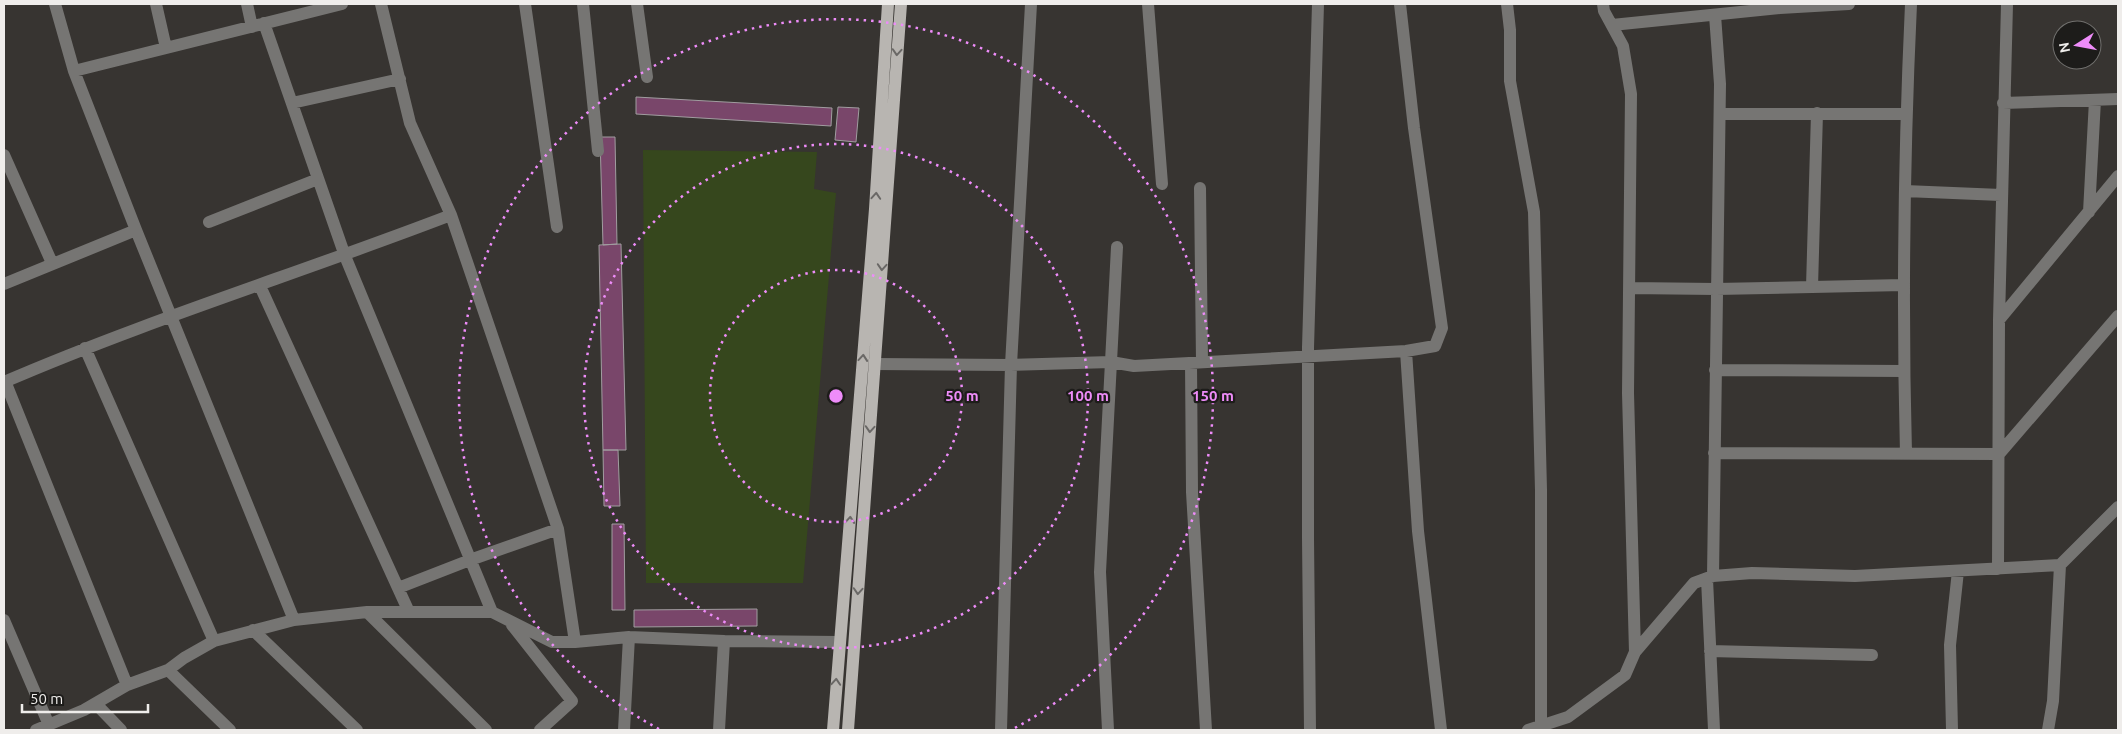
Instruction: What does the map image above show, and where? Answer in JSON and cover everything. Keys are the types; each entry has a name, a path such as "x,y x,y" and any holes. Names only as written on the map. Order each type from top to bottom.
{"main road":[{"path":"833,730 876,209 888,4"},
{"path":"848,730 901,4"}],"street":[{"path":"55,4 74,71 136,230 294,620"},
{"path":"156,4 166,48"},
{"path":"247,4 292,103 345,256 492,612"},
{"path":"74,71 342,4"},
{"path":"381,4 410,123 452,215 558,529 575,642"},
{"path":"525,4 558,227"},
{"path":"583,4 598,151"},
{"path":"638,4 647,77"},
{"path":"1001,730 1012,365 1032,4"},
{"path":"1148,4 1162,184"},
{"path":"1310,730 1308,357 1318,4"},
{"path":"875,364 1012,365 1111,362 1134,366 1406,351 1435,346 1442,328 1414,128 1400,4"},
{"path":"1507,4 1510,30 1510,80 1534,212 1541,490 1534,729 1568,717 1625,675 1635,652 1694,583 1710,578 1752,573 1855,576 2060,565 2118,507"},
{"path":"1603,4 1604,11 1624,46 1631,94 1628,394 1635,652"},
{"path":"1612,25 1716,15 1780,6 1849,4"},
{"path":"1906,454 1903,285 1906,114 1911,4"},
{"path":"1998,569 1999,320 2007,4"},
{"path":"1714,730 1710,651 1710,578 1720,114 1716,15"},
{"path":"292,103 400,79"},
{"path":"2003,103 2118,99"},
{"path":"2089,212 2095,100"},
{"path":"1720,114 1906,114"},
{"path":"1812,287 1818,114"},
{"path":"4,155 52,263"},
{"path":"1999,320 2118,176"},
{"path":"209,222 318,179"},
{"path":"1200,188 1192,492 1206,730"},
{"path":"1905,190 2002,196"},
{"path":"127,686 4,381 84,348 345,256 452,215"},
{"path":"4,284 136,230"},
{"path":"1108,730 1100,572 1117,246"},
{"path":"1629,288 1716,289 1903,285"},
{"path":"260,286 409,612"},
{"path":"1714,454 1999,454 2118,316"},
{"path":"84,348 214,641"},
{"path":"1406,351 1418,532 1441,730"},
{"path":"1715,370 1904,372"},
{"path":"398,588 558,529"},
{"path":"2048,730 2053,701 2060,565"},
{"path":"1952,730 1950,645 1958,571"},
{"path":"36,730 96,704 127,686 168,670 184,658 214,641 294,620 367,612 492,612 552,642 629,637 724,641 839,642"},
{"path":"367,612 486,730"},
{"path":"4,620 49,725"},
{"path":"511,622 572,702 540,730"},
{"path":"253,630 357,730"},
{"path":"624,730 629,637"},
{"path":"719,730 724,641"},
{"path":"1710,651 1872,655"},
{"path":"168,670 230,730"},
{"path":"96,704 121,730"}],"green space":[{"path":"643,150 817,152 814,189 836,193 803,583 646,583"}],"building":[{"path":"636,97 832,108 831,126 636,114"},
{"path":"838,107 859,108 856,142 835,140"},
{"path":"600,137 615,137 617,244 603,245"},
{"path":"621,244 626,450 603,450 599,245"},
{"path":"603,450 618,450 620,506 604,506"},
{"path":"612,524 624,524 625,610 612,610"},
{"path":"757,609 757,626 634,627 634,610"}]}
